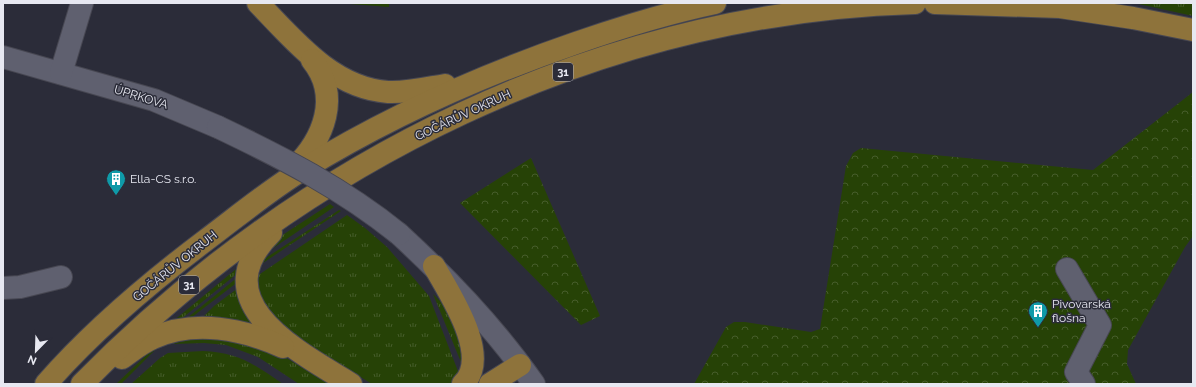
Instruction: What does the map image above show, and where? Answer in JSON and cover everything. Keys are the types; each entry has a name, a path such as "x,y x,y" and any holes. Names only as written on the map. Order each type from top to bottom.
{"main road":[{"path":"258,3 304,50 315,64 326,85 328,96 326,118 322,130 310,151 265,195"},
{"name":"GOČÁRŮV OKRUH","path":"46,384 115,314 180,259 265,195 301,171 345,145 438,97 476,80 626,26 715,3"},
{"name":"GOČÁRŮV OKRUH","path":"82,384 124,341 161,308 259,231 307,199 410,139 454,116 492,99 568,70 647,45 725,26 781,15 870,4 916,3"},
{"path":"935,3 1060,7 1126,17 1193,30"},
{"path":"304,50 334,74 378,91 414,91 476,80"},
{"path":"307,199 256,249 250,259 247,278 250,299 262,319 284,340 320,365"},
{"path":"434,266 460,314 470,339 472,361 471,370 463,384"},
{"path":"85,384 152,338 166,333 197,329 233,330 254,335 293,351 352,384"},
{"path":"490,384 520,365"}],"street":[{"path":"61,74 82,3"},
{"name":"ÚPRKOVA","path":"3,57 154,100 218,126 312,173 356,201 399,234 434,266 477,310 534,384"},
{"path":"1067,269 1100,324 1076,372 1084,384"},
{"path":"3,288 20,287 61,277"}],"green space":[{"path":"337,3 389,3 389,7"},
{"path":"1134,3 1193,3 1193,16"},
{"path":"1193,92 1193,236 1185,247 1128,350 1127,364 1136,384 694,384 726,327 734,322 745,322 811,332 820,329 846,166 853,153 861,148 1093,170"},
{"path":"531,158 600,316 581,325 460,203"},
{"path":"330,204 334,207 260,257 281,236"},
{"path":"339,210 341,211 257,267 258,263"},
{"path":"347,215 387,247 429,296 461,379 457,384 372,384 280,327 260,300 257,276"},
{"path":"236,269 239,272 175,324 172,322"},
{"path":"238,277 239,281 187,321 182,322"},
{"path":"238,288 253,322 252,325 202,318 214,306"},
{"path":"433,294 450,311 465,336 465,372"},
{"path":"209,335 275,351 329,384 299,384 258,357 226,345 204,343 172,344"},
{"path":"158,347 121,384 116,384 154,348"},
{"path":"203,351 226,354 246,361 255,365 283,384 131,384 160,358 168,353"}],"place":[{"name":"Ella-CS s.r.o.","path":"116,196"},
{"name":"Pivovarská flošna","path":"1038,328"}]}
